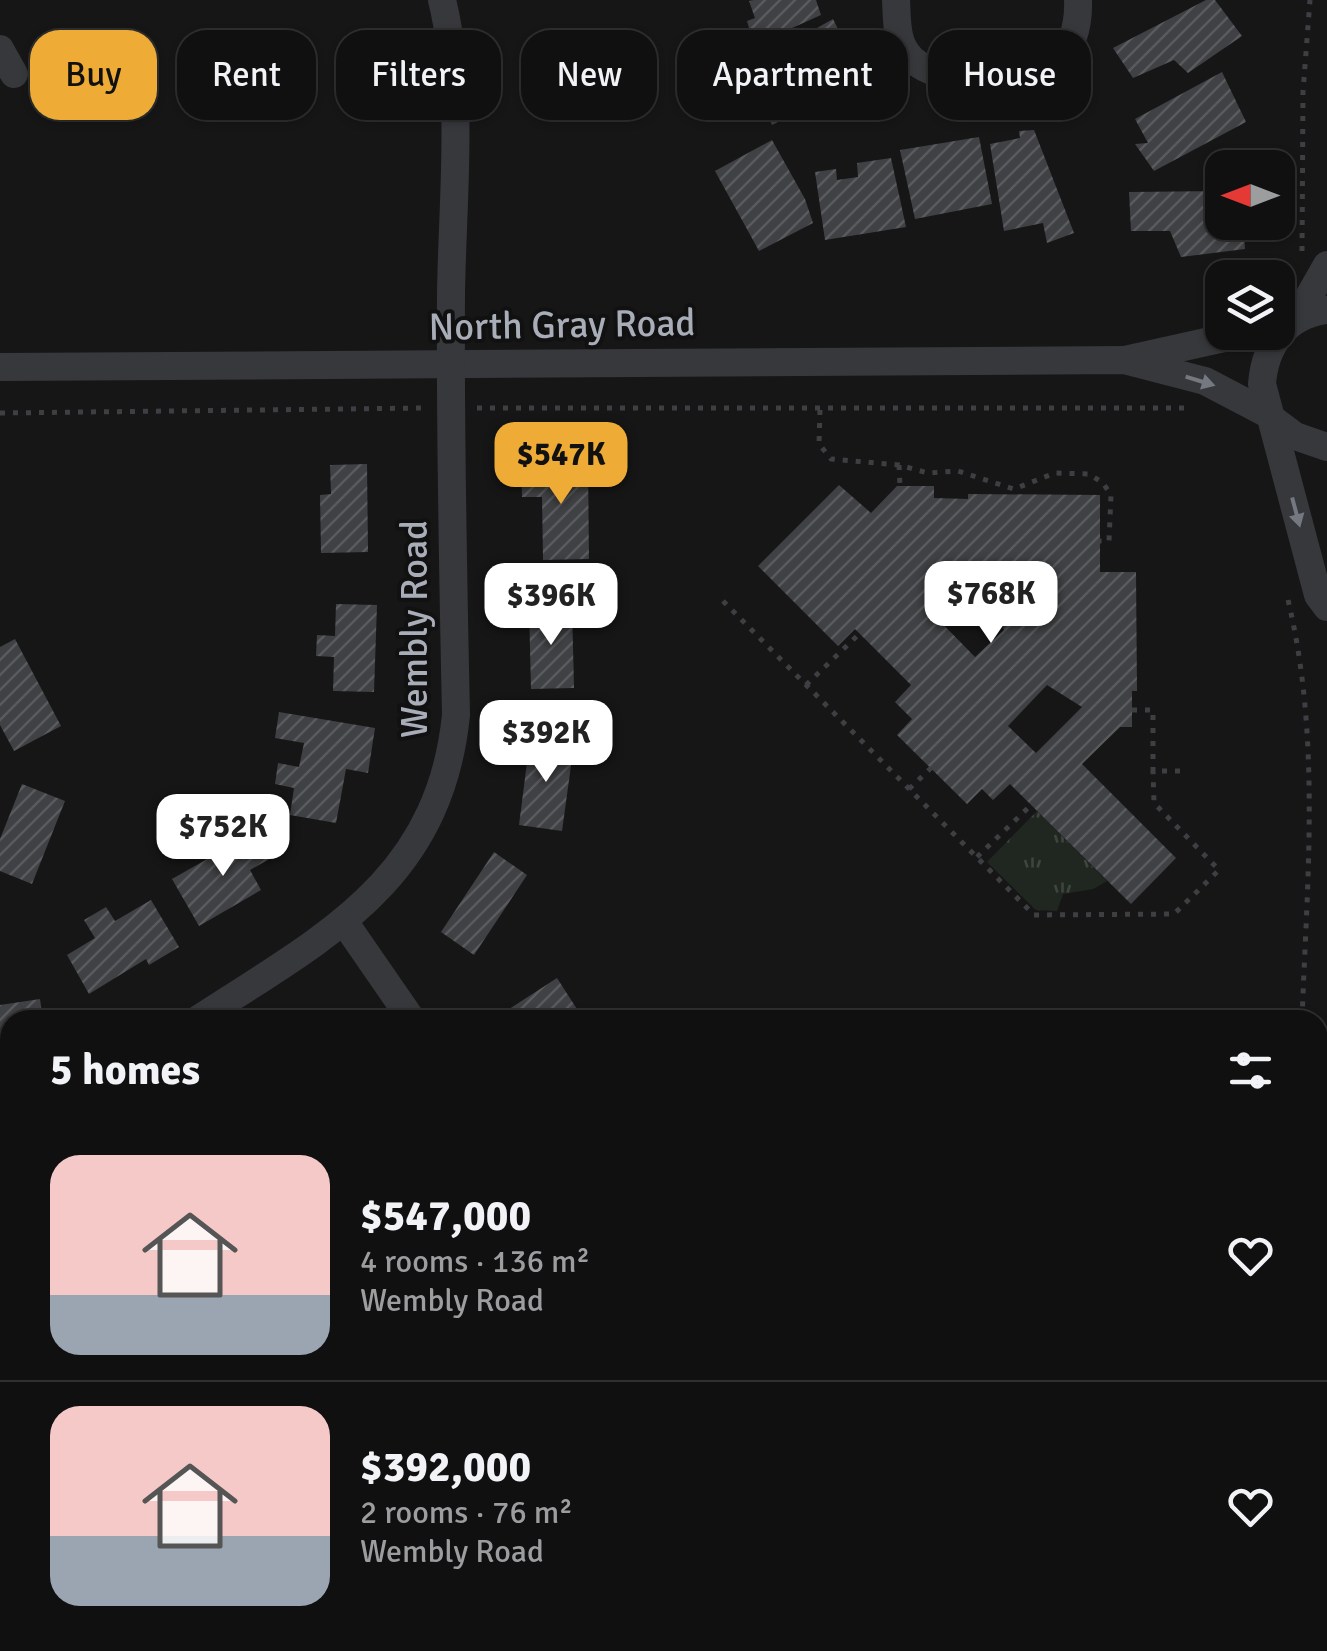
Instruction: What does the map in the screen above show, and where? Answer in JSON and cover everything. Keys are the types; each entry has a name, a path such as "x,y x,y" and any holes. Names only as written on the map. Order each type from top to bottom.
{"street":[{"name":"Wembly Road","path":"212,1010 344,923 411,853 437,803 452,758 456,715 450,408 452,90 448,26 442,0"},
{"path":"896,0 900,40 907,55 927,72 947,78 1003,79 1054,65 1072,40 1078,0"},
{"path":"0,49 14,74"},
{"path":"1295,313 1327,265"},
{"path":"1295,321 1327,310"},
{"name":"North Gray Road","path":"0,368 1124,360 1205,342"},
{"path":"1270,350 1263,368 1271,416 1318,595 1327,607"},
{"name":"North Gray Road","path":"1124,360 1205,382 1271,416 1296,436 1327,446"},
{"path":"344,923 405,1010"}],"path":[{"path":"1302,249 1302,92 1310,0"},
{"path":"0,413 450,408 1205,411"},
{"path":"820,410 819,444 831,459 899,465 928,473 958,471 1014,492 1070,471 1103,483 1110,495 1109,541 1100,541"},
{"path":"899,465 900,486"},
{"path":"1287,598 1301,656 1309,738 1302,1010"},
{"path":"723,601 1034,916 1174,914 1219,870 1154,803 1153,710 1132,710"},
{"path":"806,685 859,634"},
{"path":"909,789 931,768"},
{"path":"1153,771 1182,771"},
{"path":"977,858 1031,805"}],"green space":[{"path":"1037,811 1107,881 1093,889 1063,894 1057,911 1036,910 987,862"}],"building":[{"path":"816,0 821,15 788,30 750,30 747,21 755,18 749,1"},
{"path":"1206,0 1215,0 1242,36 1188,73 1174,60 1133,78 1113,48"},
{"path":"833,19 838,30 814,30"},
{"path":"1222,72 1246,122 1154,171 1135,144 1148,143 1135,119"},
{"path":"1034,130 1074,233 1047,243 1043,223 1004,231 990,144 1020,138 1019,131"},
{"path":"979,137 992,204 915,219 900,150"},
{"path":"772,140 805,199 813,223 759,251 715,171"},
{"path":"891,158 906,227 825,240 815,172 836,169 837,180 858,177 857,163"},
{"path":"1205,191 1205,240 1244,240 1245,249 1181,257 1170,231 1131,231 1129,192"},
{"path":"554,461 554,476 565,476 565,461 588,461 589,559 543,560 542,497 522,497 521,462"},
{"path":"367,464 368,552 321,553 320,495 331,494 330,465"},
{"path":"839,485 871,513 897,486 934,486 934,498 968,499 968,494 1100,495 1100,572 1136,572 1137,691 1132,691 1132,727 1120,727 1082,764 1176,858 1131,904 1010,784 993,800 982,789 967,804 897,735 912,719 895,702 911,685 855,629 838,646 758,566","holes":["967,563 983,563 983,609 994,609 1004,630 975,657 928,609 967,569","1047,685 1082,707 1036,753 1008,726"]},
{"path":"336,604 377,605 374,692 333,691 334,657 316,656 317,635 335,636"},
{"path":"572,606 574,688 531,689 529,607"},
{"path":"15,639 61,726 14,751 0,725 0,647"},
{"path":"279,712 375,728 368,773 346,769 336,823 290,815 294,788 275,784 278,763 299,767 304,743 275,738"},
{"path":"530,739 574,744 562,831 519,825"},
{"path":"22,784 65,801 32,884 0,871 0,839"},
{"path":"258,830 273,857 250,870 261,890 199,926 172,879"},
{"path":"494,852 527,875 474,955 441,932"},
{"path":"151,900 179,947 149,965 146,959 89,994 67,955 95,938 84,920 106,907 115,921"},
{"path":"557,978 578,1010 507,1010"},
{"path":"40,999 42,1010 0,1010 0,1005"}]}
